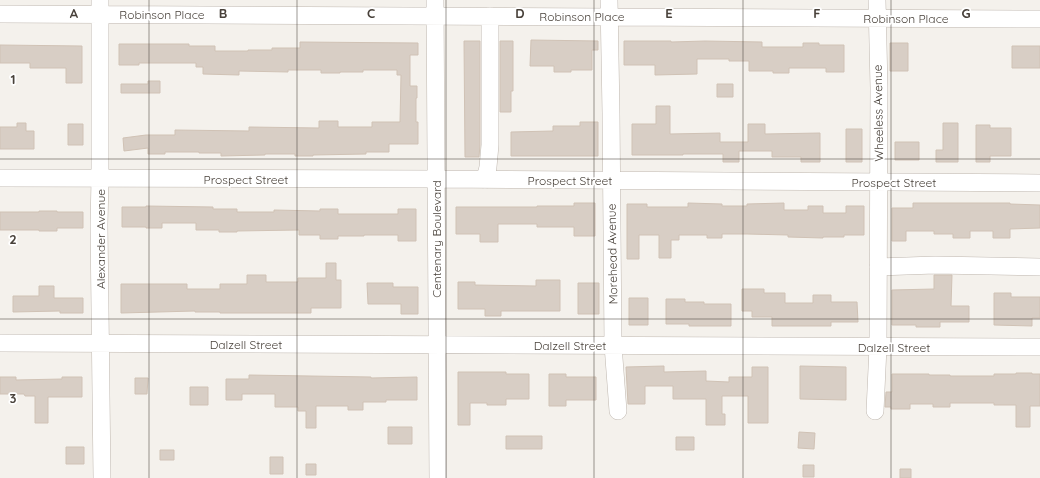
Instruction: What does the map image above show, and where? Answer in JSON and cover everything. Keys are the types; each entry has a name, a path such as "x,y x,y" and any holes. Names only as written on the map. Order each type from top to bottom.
{"street":[{"name":"Wheeless Avenue","path":"875,411 878,347 879,182 877,0"},
{"name":"Robinson Place","path":"0,14 99,7 435,8 490,16 609,8 876,18 1040,19"},
{"name":"Alexander Avenue","path":"99,7 99,226 102,478"},
{"name":"Centenary Boulevard","path":"435,8 438,478"},
{"name":"Morehead Avenue","path":"609,8 613,345 618,411"},
{"path":"485,180 490,145 490,16"},
{"name":"Prospect Street","path":"0,178 1040,183"},
{"path":"878,268 935,265 1040,267"},
{"name":"Dalzell Street","path":"0,343 1040,347"}],"building":[{"path":"531,40 598,41 598,50 592,50 592,70 554,72 554,66 530,66"},
{"path":"464,41 480,41 479,157 465,157"},
{"path":"500,41 513,41 513,91 511,91 511,112 500,112"},
{"path":"624,41 762,42 762,47 803,47 803,43 819,43 819,45 844,45 844,72 826,72 826,68 789,68 789,73 749,71 749,61 729,61 729,59 697,59 697,74 655,75 655,65 624,65"},
{"path":"300,42 418,43 418,55 410,55 410,86 417,86 416,122 418,122 418,144 389,144 389,152 366,152 366,154 313,156 295,156 295,154 265,154 221,156 221,153 199,152 165,152 165,154 148,154 148,148 124,151 123,138 146,135 175,135 175,130 249,131 249,127 319,128 319,121 338,121 338,127 372,127 372,122 400,122 401,75 397,75 397,70 363,70 363,72 340,73 321,73 321,70 288,70 288,72 239,71 239,75 203,74 203,67 196,67 196,63 139,63 139,65 119,65 119,44 189,44 189,46 215,46 215,51 248,51 272,50 272,48 300,48"},
{"path":"890,43 908,43 908,71 890,71"},
{"path":"0,45 82,46 82,83 66,83 66,68 30,68 30,63 0,63"},
{"path":"1012,46 1040,46 1040,68 1012,68"},
{"path":"148,81 160,81 160,93 121,93 121,84 148,84"},
{"path":"717,84 733,84 733,97 717,97"},
{"path":"656,106 670,106 670,134 720,133 720,142 748,142 748,124 765,124 765,134 820,133 820,162 801,162 801,157 772,157 772,151 739,151 739,162 723,162 723,154 632,155 632,124 656,124"},
{"path":"580,122 598,122 598,156 511,156 511,132 553,131 553,126 580,126"},
{"path":"17,123 26,123 26,131 34,131 34,149 0,149 0,127 17,127"},
{"path":"943,123 958,123 958,162 936,162 936,150 943,150"},
{"path":"68,124 83,124 83,145 68,145"},
{"path":"976,125 990,125 990,128 1011,128 1011,156 990,156 990,162 976,162"},
{"path":"846,129 862,129 862,162 846,162"},
{"path":"895,142 919,142 919,160 895,160"},
{"path":"574,203 595,203 595,236 574,236 574,227 537,227 537,224 498,224 498,242 480,242 480,234 456,234 456,207 574,206"},
{"path":"688,203 722,204 722,206 747,206 747,204 784,203 784,210 808,210 808,206 823,206 823,213 846,213 846,206 864,206 864,235 844,235 844,237 823,238 788,237 788,235 722,234 722,238 707,238 707,235 679,235 679,240 671,240 671,258 659,258 659,235 639,235 639,259 627,259 627,204 647,204 647,207 688,207"},
{"path":"913,203 1010,203 1040,205 1040,228 1010,229 1010,238 993,238 993,231 970,231 970,238 953,238 953,234 934,234 934,231 906,231 906,241 892,241 892,208 913,208"},
{"path":"122,207 213,207 213,209 237,209 237,212 274,212 274,210 320,211 320,209 338,209 338,214 398,214 398,209 416,209 416,241 398,241 398,235 338,236 338,239 320,239 320,235 299,235 299,230 219,232 219,230 196,230 196,223 162,223 162,228 122,227"},
{"path":"0,212 83,212 83,228 57,228 57,231 0,230"},
{"path":"326,263 336,263 336,280 341,280 341,308 311,308 311,313 220,313 195,311 121,313 121,284 187,284 187,289 220,289 220,284 247,284 247,275 266,275 266,282 298,282 298,278 326,278"},
{"path":"934,275 952,275 951,306 969,306 969,322 940,322 940,327 892,325 892,290 934,289"},
{"path":"536,280 560,280 560,311 501,311 501,316 485,316 485,309 458,309 458,282 475,282 475,285 536,286"},
{"path":"367,283 393,283 393,287 418,287 418,314 401,314 401,304 368,304"},
{"path":"578,283 599,283 599,314 578,314"},
{"path":"39,286 54,286 54,298 83,298 83,313 60,313 60,311 13,312 13,296 39,296"},
{"path":"742,289 764,289 764,293 785,293 785,303 813,303 813,295 831,295 831,302 857,302 858,322 831,322 831,326 772,326 772,317 752,317 752,311 742,311"},
{"path":"994,293 1011,293 1011,297 1040,297 1040,318 1032,318 1032,326 994,325"},
{"path":"629,298 648,298 648,325 629,325"},
{"path":"666,299 685,299 685,302 704,302 704,304 731,304 731,326 689,326 689,324 666,324"},
{"path":"664,366 664,372 706,371 706,381 729,382 729,377 752,377 752,367 768,367 768,423 748,423 748,396 722,396 722,414 725,414 725,425 706,425 706,399 673,399 673,386 645,386 645,404 628,404 626,367"},
{"path":"800,366 846,367 846,400 800,399"},
{"path":"458,372 506,372 506,374 529,374 529,399 506,399 506,405 470,403 470,425 458,425"},
{"path":"549,374 566,374 566,377 596,377 596,400 566,400 566,406 549,406"},
{"path":"892,374 994,376 994,374 1040,374 1040,406 1030,406 1030,427 1016,427 1016,405 994,405 994,403 950,403 950,407 933,407 933,404 910,404 910,409 891,409 891,407 885,407 886,392 892,392"},
{"path":"249,375 371,378 417,377 417,400 363,402 363,410 348,410 348,406 316,406 316,428 306,428 306,411 298,411 298,407 275,407 275,394 242,394 242,400 226,400 226,379 249,379"},
{"path":"0,377 16,377 16,380 82,377 82,397 48,397 48,423 35,423 35,396 25,396 24,394 0,394"},
{"path":"135,378 148,378 147,394 135,394"},
{"path":"190,387 208,387 208,405 190,405"},
{"path":"388,427 412,427 412,444 388,444"},
{"path":"799,432 815,433 814,449 798,448"},
{"path":"506,436 542,436 542,449 506,449"},
{"path":"676,437 694,437 694,450 676,450"},
{"path":"66,447 84,447 84,464 66,464"},
{"path":"160,450 174,450 174,460 160,460"},
{"path":"270,457 283,457 283,474 270,474"},
{"path":"306,464 316,464 316,475 306,475"},
{"path":"803,465 814,465 814,477 803,477"},
{"path":"900,469 911,469 911,478 900,478"}]}
